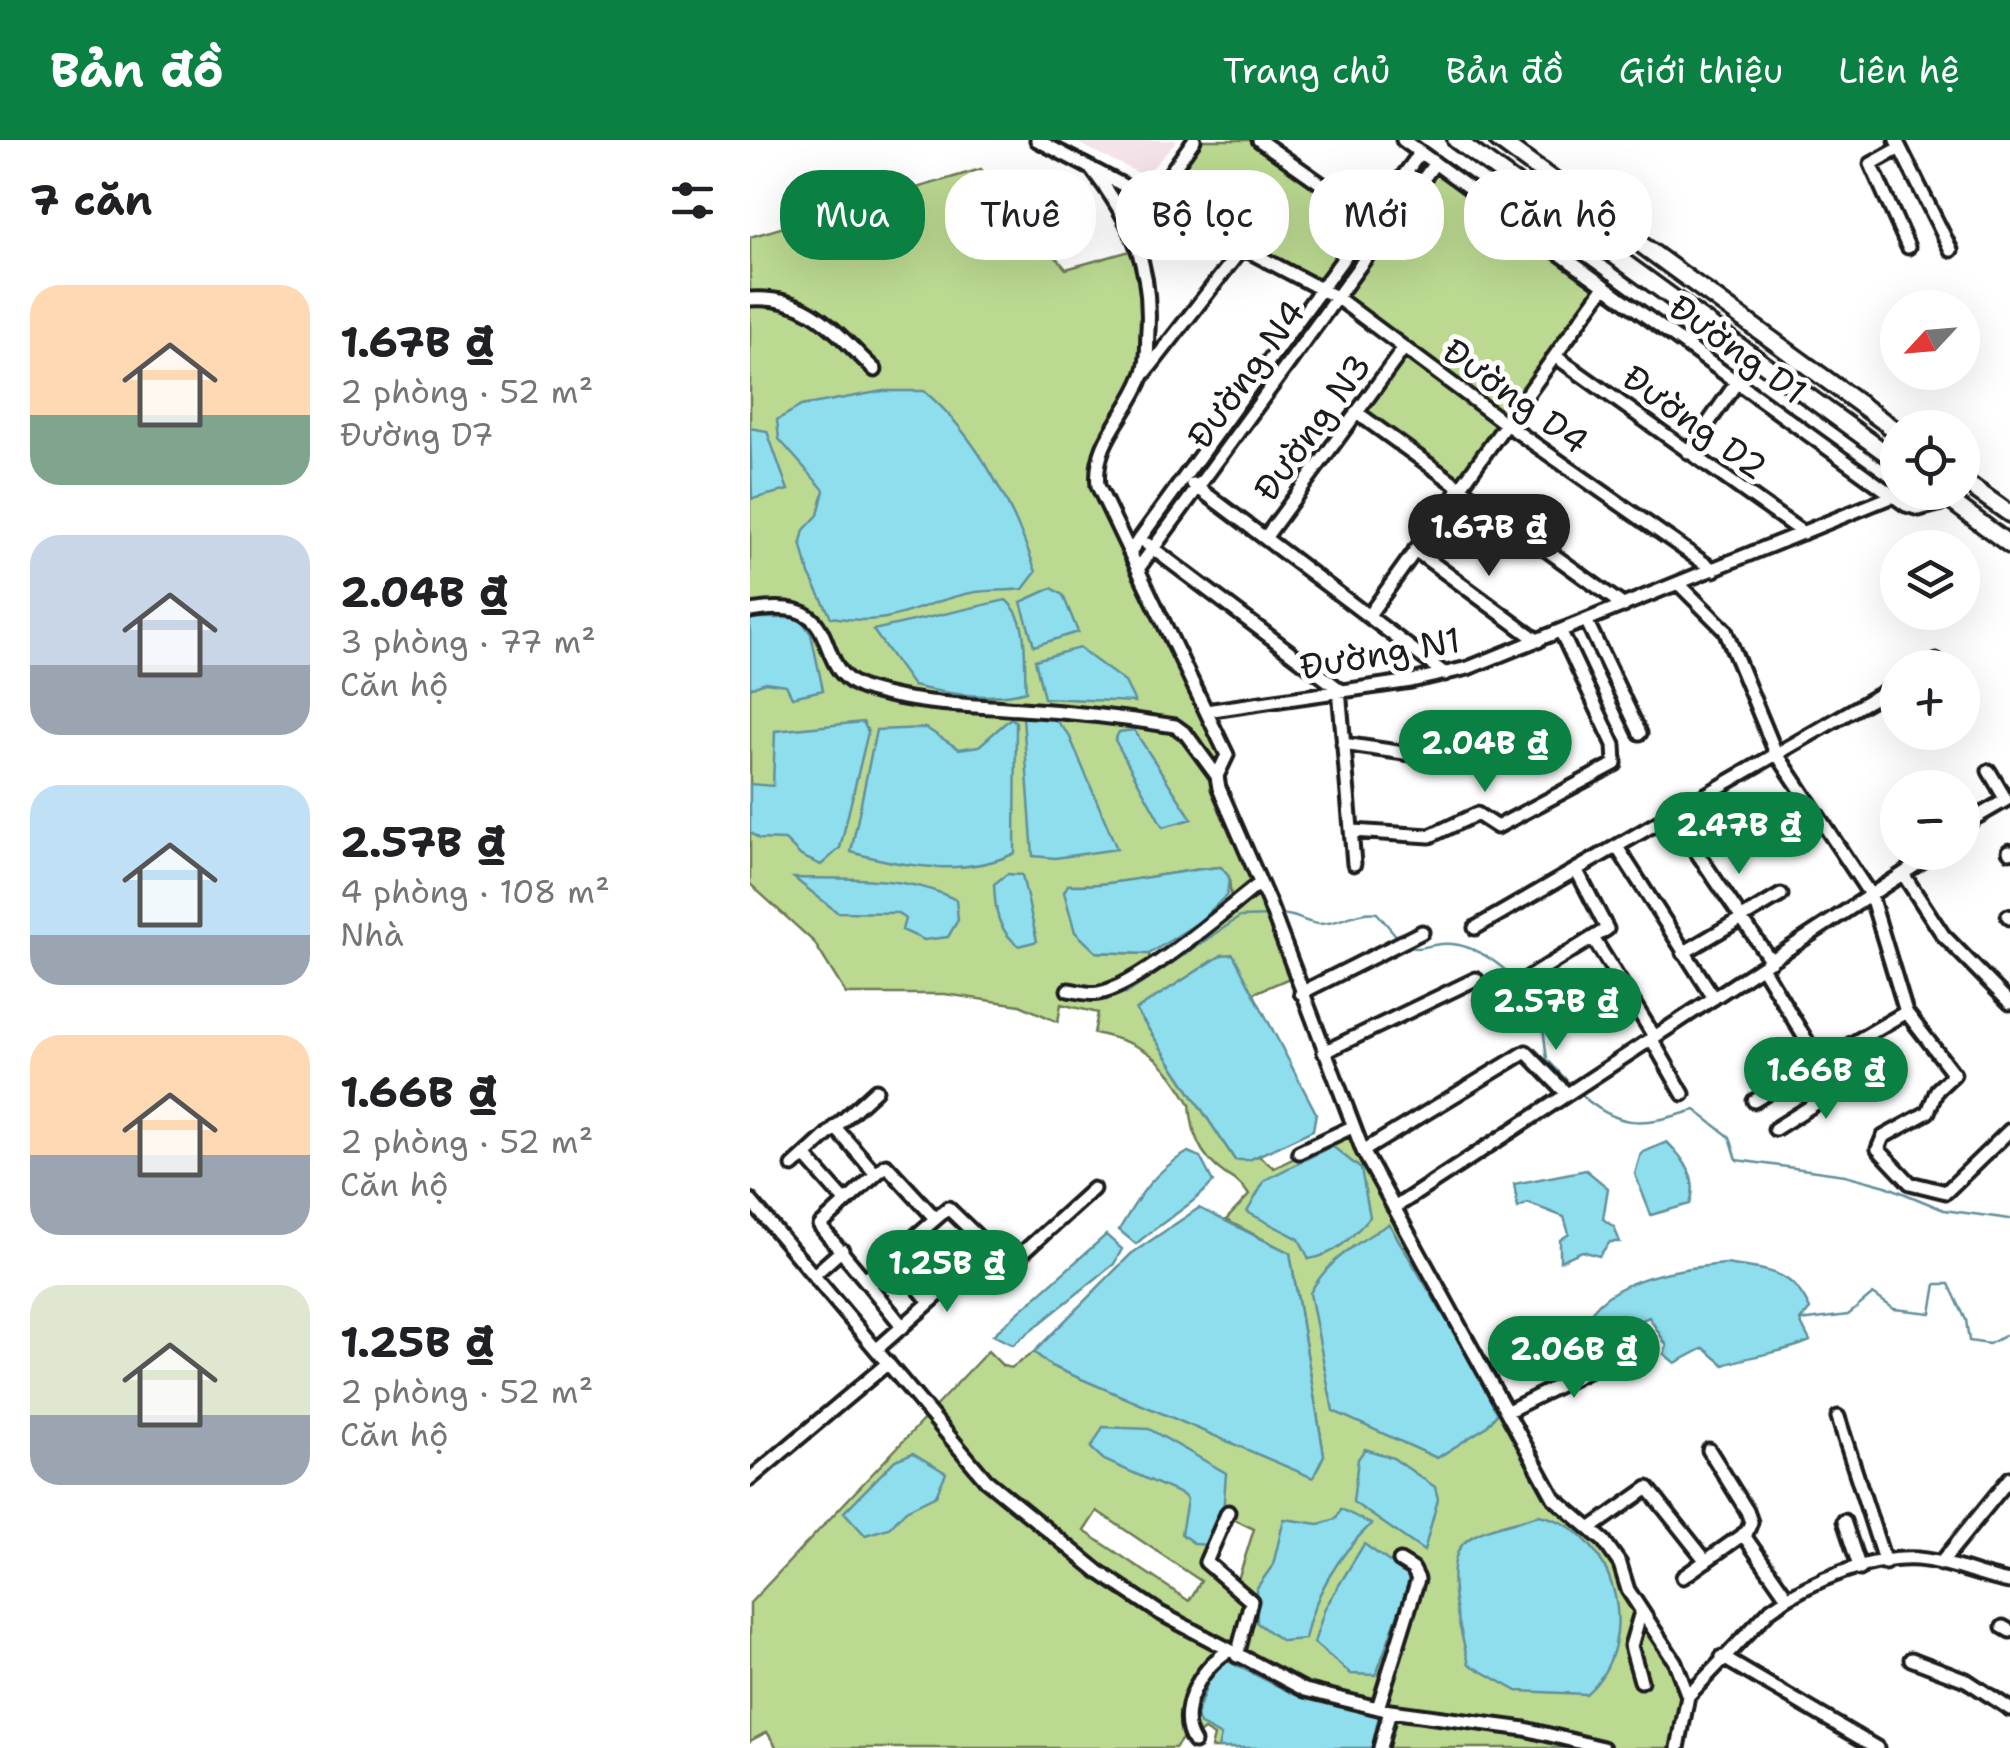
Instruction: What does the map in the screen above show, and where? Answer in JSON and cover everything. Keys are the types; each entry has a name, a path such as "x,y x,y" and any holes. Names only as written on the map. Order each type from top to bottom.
{"highway":[{"path":"1456,140 1880,449"},
{"path":"1498,140 1880,419"},
{"path":"1980,493 2010,514"},
{"path":"1962,510 2010,545"}],"street":[{"path":"1037,140 1116,181"},
{"path":"1173,170 1194,140"},
{"path":"1260,140 1309,175"},
{"name":"Đường D1","path":"1403,140 1880,487"},
{"path":"1516,140 1523,158"},
{"path":"1908,247 1871,164 1898,144 1950,250"},
{"name":"Đường N4","path":"1407,170 1420,152"},
{"name":"Đường N4","path":"1138,569 1435,164"},
{"path":"1091,168 1120,209 1146,264 1150,300 1144,374"},
{"path":"1216,776 1226,755 1106,506 1096,468 1099,451 1144,374 1233,260"},
{"path":"1269,260 1321,289"},
{"name":"Đường N4","path":"1130,552 1341,260"},
{"path":"1368,615 1605,286"},
{"name":"Đường D4","path":"1321,289 1714,570"},
{"path":"750,299 769,298 810,308 876,370"},
{"name":"Đường N3","path":"1265,538 1404,348"},
{"name":"Đường D2","path":"1554,356 1803,533"},
{"path":"1688,452 1737,382"},
{"path":"1356,412 1624,606"},
{"path":"1185,479 1446,674"},
{"name":"Đường N1","path":"1206,711 1446,674 1587,622 1880,501"},
{"path":"1140,538 1339,689 1354,864"},
{"path":"1416,550 1538,641"},
{"path":"1679,584 1725,630 1775,751 1871,896 1906,1012 1954,1078 1936,1090 1928,1112 1877,1144 1889,1165 1910,1183 1946,1192 2010,1130"},
{"path":"750,610 784,607 808,613 821,627 833,662 846,679 868,690 938,706 1074,712 1175,726 1186,734 1216,776 1363,1151 1554,1498 1590,1529 1620,1564 1641,1612 1674,1662 1688,1696"},
{"path":"1587,622 1640,733"},
{"path":"1352,831 1430,836 1477,814 1496,828 1614,764 1614,746 1561,632"},
{"path":"1475,928 1775,751 1880,694"},
{"path":"1343,744 1452,760 1477,754"},
{"path":"1980,815 2006,800 1989,771"},
{"path":"1676,811 1693,847 1742,918 1800,1036 1820,1063"},
{"path":"1617,847 1714,998"},
{"path":"1394,1208 1908,870"},
{"path":"1526,979 1607,929 1577,871"},
{"path":"1903,874 1943,935 2010,1003"},
{"path":"1068,990 1097,994 1117,986 1192,939 1260,883"},
{"path":"1683,953 1780,895"},
{"path":"1301,992 1422,932"},
{"path":"1593,938 1683,1094"},
{"path":"1324,1052 1476,979"},
{"path":"1754,1101 1906,1012"},
{"path":"1363,1151 1526,1052 1572,1090"},
{"path":"1775,1129 1848,1083 1835,1054"},
{"path":"793,1166 876,1090"},
{"path":"1300,1152 1352,1126"},
{"path":"836,1128 875,1173"},
{"path":"805,1156 844,1200"},
{"path":"903,1327 820,1226 875,1173 890,1166 935,1218"},
{"path":"865,1280 935,1218 952,1210 1002,1264 1014,1263 1092,1189"},
{"path":"750,1200 755,1214 815,1274 976,1469 1034,1522 1145,1602 1232,1654 1304,1690 1384,1709 1525,1729 1604,1748"},
{"path":"815,1274 842,1250"},
{"path":"877,1349 989,1250"},
{"path":"892,1256 930,1302"},
{"path":"1508,1411 1622,1354"},
{"path":"750,1479 888,1363"},
{"path":"1838,1417 1885,1563"},
{"path":"1682,1577 1744,1533 1751,1522 1710,1450"},
{"path":"1940,1564 2010,1478"},
{"path":"1590,1529 1648,1488 1706,1560"},
{"path":"1194,1742 1185,1722 1190,1706 1203,1674 1232,1654 1251,1600 1206,1562 1228,1512"},
{"path":"1844,1521 1860,1569"},
{"path":"1744,1533 1786,1597"},
{"path":"1678,1748 1688,1696 1722,1657 1786,1597 1860,1569 1925,1560 2010,1582"},
{"path":"1380,1748 1384,1709 1418,1579 1400,1561"},
{"path":"1641,1612 1631,1646 1641,1681"},
{"path":"1722,1657 1877,1748"},
{"path":"1911,1659 1953,1674 2010,1709"}],"shaded area":[{"path":"1071,140 1177,140 1150,170 1133,170"}],"green space":[{"path":"1199,140 1253,140 1309,180 1309,260 1338,260 1320,285 1273,260 1289,260 1289,170 1177,170"},
{"path":"1444,174 1464,188 1464,260 1563,260 1600,287 1505,419 1341,296 1368,260 1444,260"},
{"path":"945,180 945,260 1058,260 1066,269 1116,255 1116,260 1139,260 1146,312 1144,359 1133,390 1102,440 1094,469 1095,488 1223,755 1216,770 1189,731 1007,710 869,687 849,677 838,664 819,622 806,611 784,606 750,607 750,237 780,228 780,260 925,260 925,185"},
{"path":"1404,353 1500,425 1459,483 1361,412"},
{"path":"784,610 806,616 844,681 938,709 1075,716 1173,729 1189,743 1224,799 1256,882 1231,902 1229,877 1220,867 1069,885 1096,952 1149,954 1150,961 1126,976 1126,983 1258,889 1292,977 1252,994 1244,975 1222,955 1136,1010 1235,1160 1259,1156 1274,1168 1350,1131 1551,1500 1602,1544 1671,1664 1684,1697 1675,1748 1613,1748 1438,1716 1306,1686 1241,1655 1255,1600 1237,1583 1254,1529 1223,1514 1203,1553 1208,1572 1248,1602 1235,1652 1098,1567 988,1477 931,1411 988,1351 1003,1366 1011,1368 1034,1352 1051,1366 1313,1477 1324,1455 1290,1253 1226,1220 1249,1195 1203,1151 1190,1104 1162,1064 1128,1042 1094,1033 1098,1013 1061,1004 1058,1022 1020,1005 945,994 846,994 814,942 750,884 750,614","holes":["1097,1511 1201,1581 1189,1601 1084,1531"]},
{"path":"927,1416 983,1482 1032,1525 1159,1616 1303,1693 1386,1713 1376,1748 1211,1748 1214,1736 1204,1730 1195,1737 1200,1748 1191,1748 1185,1735 1175,1748 777,1748 767,1732 750,1741 750,1603"},
{"path":"1393,1715 1524,1733 1589,1748 1384,1748"}],"water":[{"path":"883,391 924,391 977,451 1005,498 1036,572 1023,589 956,596 892,617 831,617 809,574 801,542 804,530 818,515 824,490 779,439 777,420 801,406"},
{"path":"750,428 767,431 788,490 752,499"},
{"path":"1052,588 1063,595 1078,632 1034,646 1021,602"},
{"path":"1006,600 1019,619 1024,642 1026,691 1013,694 970,695 913,686 873,630"},
{"path":"800,618 811,634 823,690 792,697 786,685 765,682 750,688 750,620"},
{"path":"1079,648 1125,682 1135,702 1044,698 1035,660"},
{"path":"1051,715 1069,735 1117,849 1055,858 1033,856 1023,717"},
{"path":"1011,718 1016,722 1015,853 976,865 934,867 851,852 876,730 926,728 959,749 979,746"},
{"path":"863,722 868,732 840,848 821,865 801,856 785,840 759,839 750,832 750,784 773,786 775,731"},
{"path":"1134,730 1192,819 1163,827 1115,740 1119,732"},
{"path":"1221,867 1229,877 1227,895 1199,922 1149,954 1096,952 1075,932 1064,892 1068,885"},
{"path":"1007,874 1022,875 1037,941 1019,946 1002,926 994,884"},
{"path":"794,878 877,880 918,886 956,900 958,920 948,937 924,940 902,930 905,919 898,913 837,912"},
{"path":"1233,954 1316,1113 1313,1130 1249,1160 1235,1160 1136,1010 1222,955"},
{"path":"1667,1142 1688,1170 1692,1195 1690,1204 1651,1215 1635,1174 1641,1153"},
{"path":"1332,1146 1361,1169 1370,1217 1335,1249 1309,1259 1299,1239 1247,1212 1265,1180"},
{"path":"1188,1152 1200,1157 1213,1182 1136,1244 1119,1230 1148,1186"},
{"path":"1586,1170 1608,1188 1603,1219 1614,1227 1620,1242 1610,1242 1599,1256 1582,1251 1560,1261 1560,1240 1569,1234 1564,1217 1528,1203 1518,1208 1514,1184"},
{"path":"1199,1208 1290,1253 1324,1455 1313,1478 1051,1366 1034,1352 1131,1254"},
{"path":"1389,1224 1477,1371 1497,1414 1486,1427 1437,1458 1333,1411 1310,1293 1334,1262"},
{"path":"1106,1235 1122,1249 1114,1264 1013,1345 993,1335"},
{"path":"1726,1264 1776,1274 1795,1286 1810,1309 1800,1321 1810,1341 1724,1365 1704,1348 1675,1363 1664,1354 1667,1346 1649,1317 1605,1337 1582,1334 1589,1315 1620,1289 1663,1273"},
{"path":"1103,1427 1149,1429 1226,1473 1223,1514 1208,1545 1195,1544 1181,1534 1187,1500 1183,1495 1104,1460 1091,1448"},
{"path":"1365,1449 1393,1458 1435,1487 1438,1499 1424,1551 1353,1502 1358,1459"},
{"path":"913,1453 946,1473 936,1495 906,1510 889,1528 865,1535 844,1512 895,1460"},
{"path":"1341,1509 1371,1524 1329,1577 1314,1607 1305,1639 1282,1641 1257,1623 1256,1589 1273,1565 1284,1519 1319,1524 1336,1519"},
{"path":"1539,1515 1565,1525 1587,1542 1603,1564 1614,1590 1618,1618 1615,1646 1604,1672 1586,1694 1517,1691 1469,1664 1453,1583 1458,1552 1481,1532"},
{"path":"1364,1544 1408,1575 1409,1583 1376,1675 1351,1674 1314,1643 1325,1608"},
{"path":"1227,1661 1300,1697 1379,1715 1372,1748 1218,1748 1221,1736 1201,1725 1196,1716 1210,1676"}],"waterway":[{"path":"1279,915 1319,924 1377,913 1399,939"},
{"path":"1126,994 1240,917 1271,916"},
{"path":"1404,945 1418,948 1455,944 1483,954 1508,972 1540,1003 1547,1059 1572,1086"},
{"path":"1577,1091 1605,1113 1632,1121 1695,1110 1730,1137 1737,1160 1845,1175 1886,1186 1944,1210 2010,1219"},
{"path":"1800,1321 1848,1315 1873,1294 1894,1309 1931,1313 1936,1284 1949,1284 1966,1320 1969,1341 1989,1344 2010,1333"}]}
